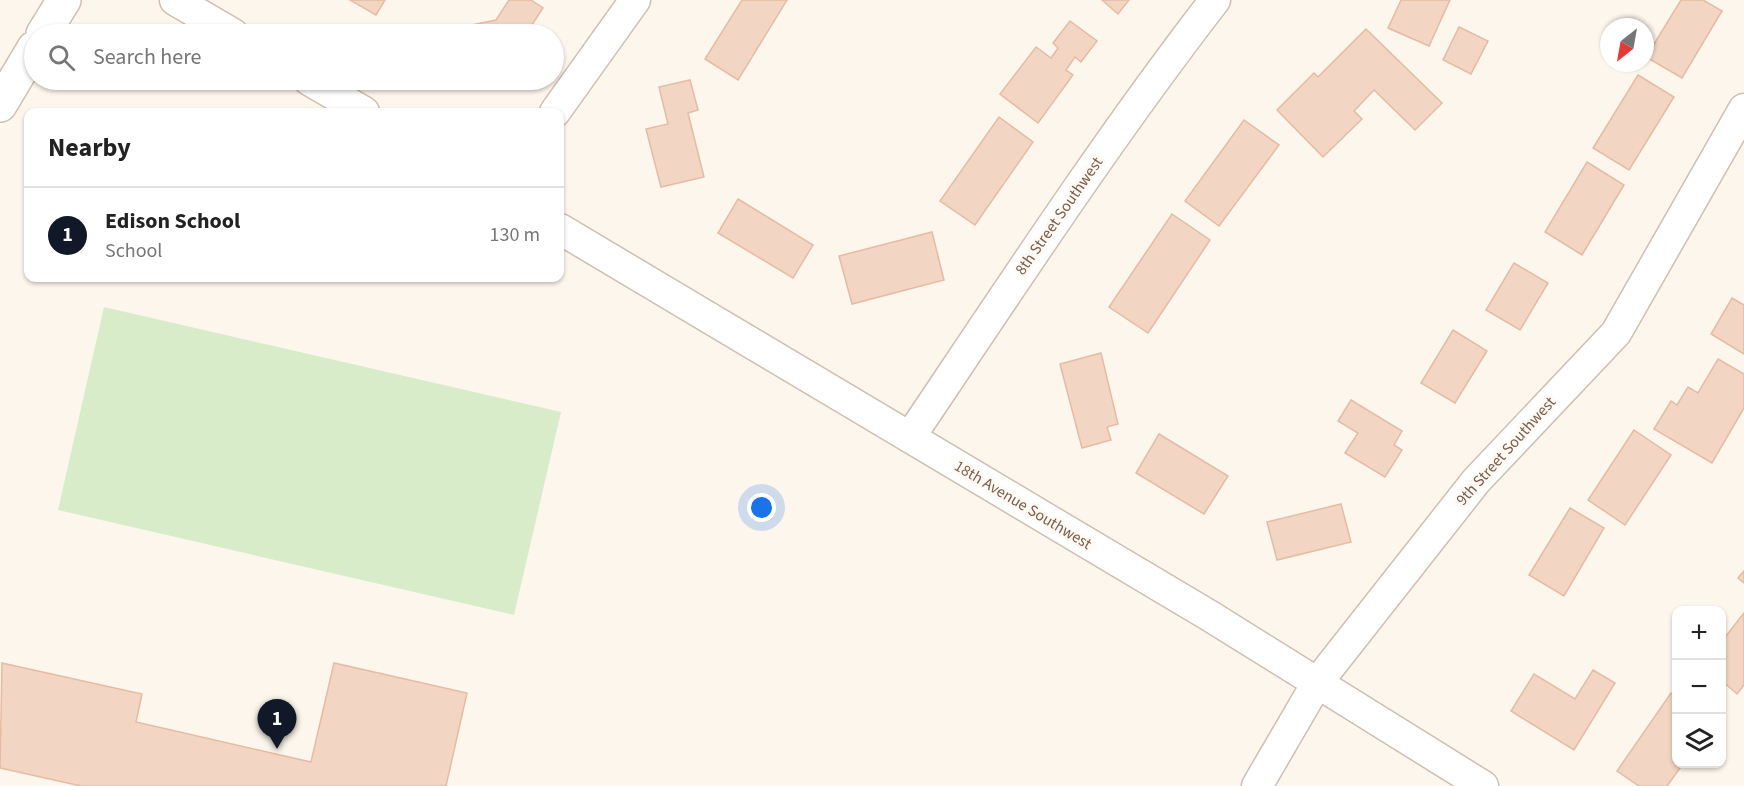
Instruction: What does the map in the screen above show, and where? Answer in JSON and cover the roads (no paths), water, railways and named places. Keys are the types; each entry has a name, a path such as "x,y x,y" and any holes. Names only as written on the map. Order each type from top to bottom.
{"street":[{"path":"49,24 64,0"},
{"path":"175,0 216,24"},
{"path":"558,108 635,0"},
{"name":"8th Street Southwest","path":"910,437 1037,247 1162,69 1215,0"},
{"path":"0,105 24,65"},
{"path":"326,90 357,108"},
{"name":"9th Street Southwest","path":"1257,786 1317,683 1476,481 1617,333 1744,109"},
{"name":"18th Avenue Southwest","path":"564,231 910,437 1483,786"}],"place":[{"name":"Edison School","path":"277,749"}]}
